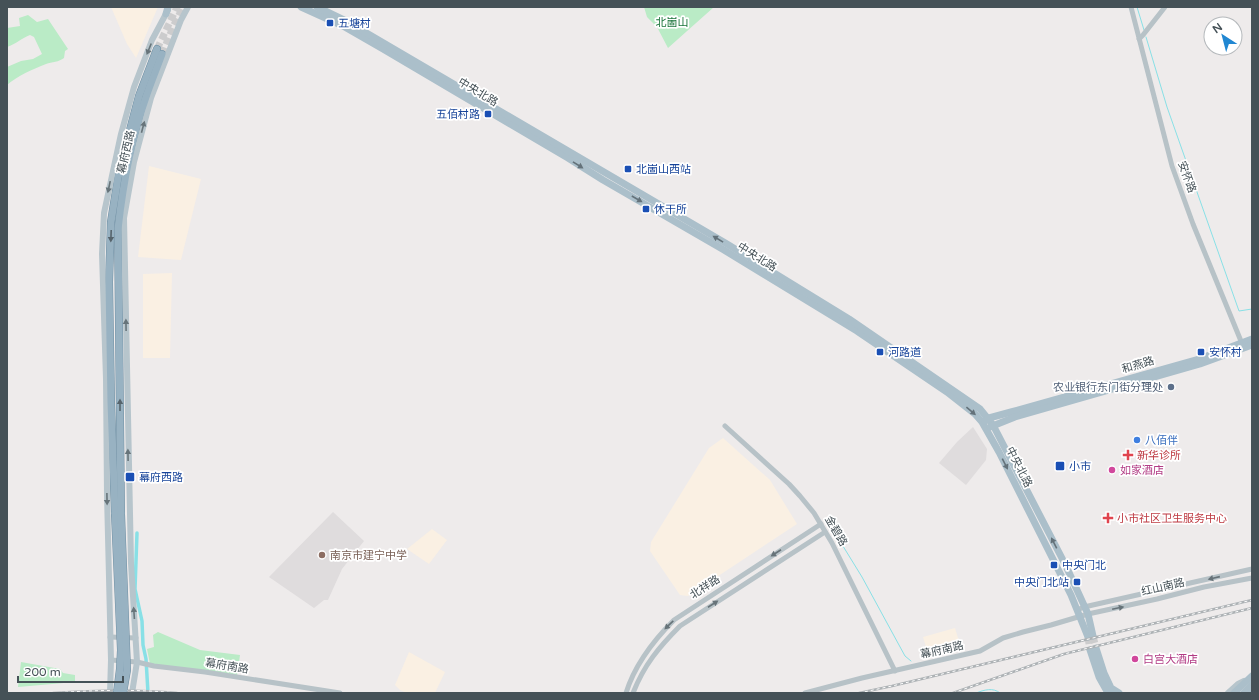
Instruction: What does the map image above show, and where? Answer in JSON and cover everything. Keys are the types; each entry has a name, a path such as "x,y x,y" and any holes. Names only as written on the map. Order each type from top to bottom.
{"highway":[{"name":"幕府西路","path":"123,693 127,670 111,402 109,282 111,222 118,178 139,96 160,52"},
{"name":"幕府西路","path":"117,693 121,650 118,514"}],"main road":[{"name":"幕府西路","path":"132,693 138,662 131,563 124,218 134,162 151,98 178,26 188,7"},
{"name":"中央北路","path":"301,7 343,26 724,250 857,331 941,387 975,414 993,425 1066,566 1080,611"},
{"name":"中央北路","path":"317,7 353,24 733,248 849,319 980,409 986,420 986,429 1080,611 1091,636 1088,614 1080,611"},
{"name":"幕府西路","path":"110,693 111,660 106,379 102,254 104,213 120,134 134,87 152,40 168,9"},
{"name":"和燕路","path":"986,429 1015,417 1200,364 1243,346 1252,339"},
{"name":"和燕路","path":"986,420 1243,346 1252,345"},
{"path":"1093,649 1104,673 1110,692 1119,693"},
{"path":"1234,693 1251,678"},
{"path":"1244,693 1252,685"}],"street":[{"name":"安怀路","path":"1131,7 1172,166 1196,231 1243,346"},
{"path":"1139,39 1165,7"},
{"name":"金碧路","path":"725,426 789,484 821,524 896,671"},
{"name":"北祥路","path":"626,693 635,670 647,650 674,620 821,524"},
{"name":"北祥路","path":"633,693 644,668 653,655 664,641 680,626 798,548 825,532"},
{"path":"794,542 799,544 798,548"},
{"name":"幕府南路","path":"805,693 862,678 980,651 1003,638 1051,625 1080,611 1252,569"},
{"name":"红山南路","path":"1088,614 1204,587 1252,578"},
{"path":"110,637 136,638"},
{"name":"幕府南路","path":"111,660 138,662 154,666 205,672 340,693"}],"shaded area":[{"path":"111,7 158,7 136,58 127,44"},
{"path":"149,166 201,179 181,260 138,257"},
{"path":"172,273 170,358 143,358 143,274"},
{"path":"973,427 987,449 986,460 966,485 939,463 957,442"},
{"path":"723,438 770,480 797,524 688,596 680,595 650,551 651,542 709,448"},
{"name":"南京市建宁中学","path":"333,512 364,541 342,569 328,600 324,600 314,608 269,577"},
{"path":"432,529 447,540 429,564 407,549"},
{"path":"955,628 961,648 929,657 923,637"},
{"path":"409,652 445,672 435,693 407,693 400,690 395,685"}],"green space":[{"name":"北崮山","path":"644,7 714,7 668,48 657,27 647,17"},
{"path":"28,15 37,22 48,19 68,49 65,51 64,58 31,70 7,85 7,67 21,61 33,59 42,54 34,37 30,35 7,47 7,28 20,26 19,18"},
{"path":"158,632 200,650 240,655 237,676 150,664 147,649 154,647 153,635"},
{"path":"21,662 60,669 63,673 75,675 75,682 18,687"}],"waterway":[{"path":"1137,7 1144,30"},
{"path":"1146,37 1167,107 1239,311 1252,309"},
{"path":"137,533 135,589 142,621 148,693"},
{"path":"838,538 862,577 905,656 911,661"},
{"path":"976,693 985,690 994,690 1000,693"}],"tunnel":[{"path":"157,49 177,7"},
{"path":"162,54 183,7"},
{"path":"1093,636 1096,648"},
{"path":"1088,637 1090,650"}],"railway":[{"path":"859,693 1252,600"},
{"path":"953,693 1064,654 1252,608"},
{"path":"53,693 115,690 177,693"}],"place":[{"name":"五塘村","path":"330,23"},
{"name":"五佰村路","path":"488,114"},
{"name":"北崮山西站","path":"628,169"},
{"name":"休干所","path":"646,209"},
{"name":"河路道","path":"880,352"},
{"name":"安怀村","path":"1201,352"},
{"name":"农业银行东门街分理处","path":"1171,387"},
{"name":"八佰伴","path":"1137,440"},
{"name":"新华诊所","path":"1128,455"},
{"name":"小市","path":"1060,466"},
{"name":"如家酒店","path":"1112,470"},
{"name":"幕府西路","path":"130,477"},
{"name":"小市社区卫生服务中心","path":"1108,518"},
{"name":"南京市建宁中学","path":"322,555"},
{"name":"中央门北","path":"1054,565"},
{"name":"中央门北站","path":"1077,582"},
{"name":"白宫大酒店","path":"1135,659"}]}
